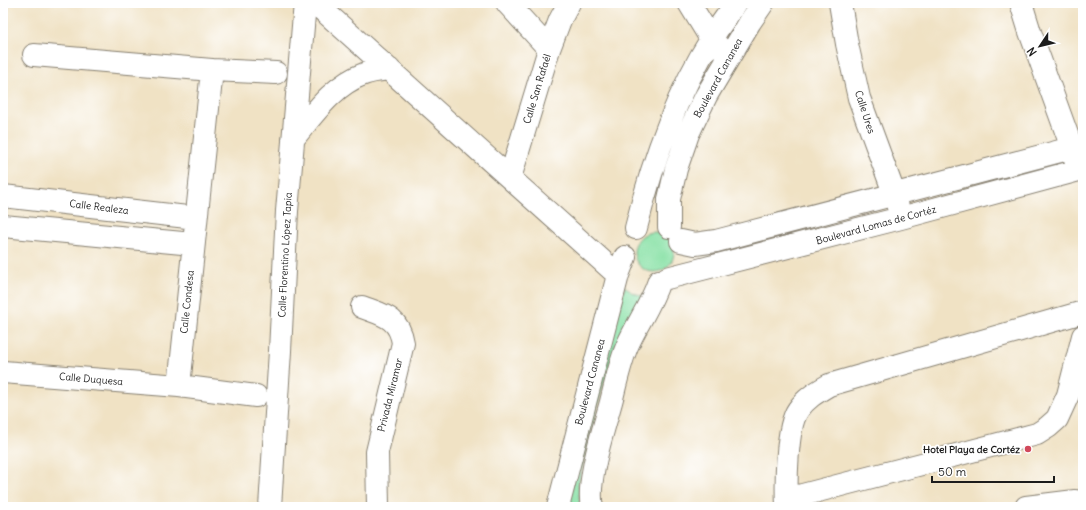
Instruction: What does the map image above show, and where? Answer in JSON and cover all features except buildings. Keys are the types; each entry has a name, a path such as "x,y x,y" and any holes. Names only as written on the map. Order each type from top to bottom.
{"street":[{"name":"Calle Florentino López Tapia","path":"270,507 287,211 305,3"},
{"path":"315,3 510,178 641,274"},
{"path":"507,3 549,49"},
{"name":"Calle San Rafaél","path":"510,178 549,49 560,20 569,3"},
{"path":"689,3 711,38 730,57"},
{"path":"592,507 590,494 591,484 602,435 622,360 628,344 647,309 641,274 624,249 626,241 636,228 646,189 659,150 682,96 711,38 736,3"},
{"name":"Boulevard Cananea","path":"558,507 641,274 675,272 682,260 683,250 675,234 670,199 676,169 688,134 706,96 763,3"},
{"name":"Calle Ures","path":"840,3 859,98 894,193 901,218"},
{"path":"1021,3 1030,32 1078,146 1080,169"},
{"path":"34,55 212,70 276,73"},
{"path":"293,139 322,104 345,84 364,74 388,69"},
{"name":"Calle Condesa","path":"179,386 212,70"},
{"path":"636,228 644,224 661,224 675,234 695,244 710,242 1078,146"},
{"name":"Boulevard Lomas de Cortéz","path":"641,274 901,218 1080,169"},
{"name":"Calle Realeza","path":"3,196 196,218"},
{"path":"26,228 28,199"},
{"path":"57,231 60,202"},
{"path":"3,226 193,244"},
{"name":"Privada Miramar","path":"362,307 389,317 400,333 403,343 376,452 378,507"},
{"path":"1083,312 829,385 813,394 797,410 789,434 787,503 1037,434 1057,419 1068,395 1083,336"},
{"name":"Calle Duquesa","path":"3,372 179,386 256,396"},
{"path":"1026,507 1075,501 1083,503"}],"green space":[{"path":"658,232 665,235 671,241 674,252 673,260 665,269 658,272 650,272 643,269 635,260 634,248 637,241 646,233"},
{"path":"625,286 631,292 648,298 621,333 614,349 599,400 578,485 580,507 566,507"}],"place":[{"name":"Hotel Playa de Cortéz","path":"1028,449"}]}
